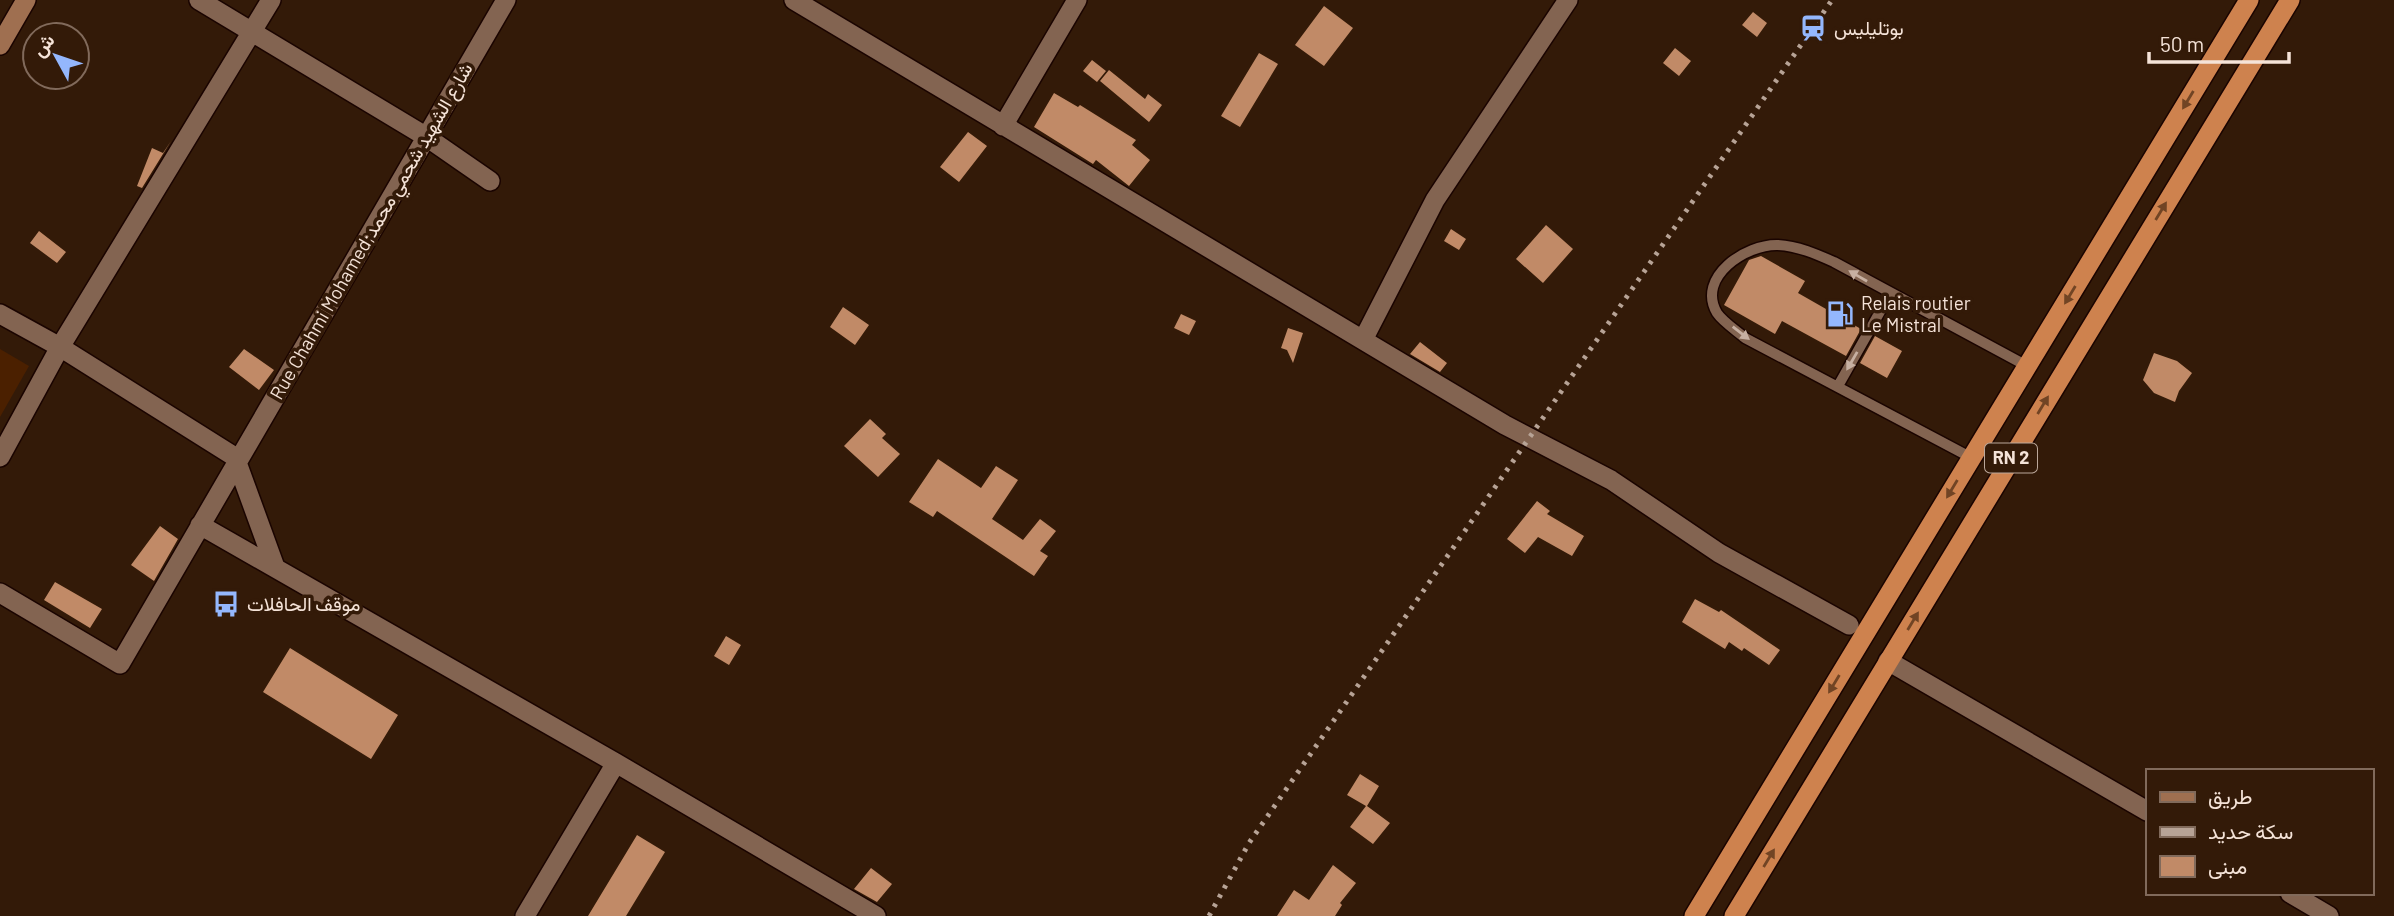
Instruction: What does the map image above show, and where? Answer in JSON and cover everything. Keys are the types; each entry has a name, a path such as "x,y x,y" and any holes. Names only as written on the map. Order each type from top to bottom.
{"highway":[{"name":"RN 2","path":"1694,916 2249,0"},
{"name":"RN 2","path":"1734,916 2290,0"}],"main road":[{"path":"0,45 26,0"}],"street":[{"path":"199,0 425,136 490,181"},
{"path":"0,457 60,347 271,0"},
{"name":"Rue Chahmi Mohamed;شارع الشهيد شحمي محمد","path":"0,593 120,664 506,0"},
{"path":"794,0 1505,425 1611,480 1719,552 1849,625"},
{"path":"1003,126 1077,0"},
{"path":"1363,340 1435,201 1568,0"},
{"path":"0,314 60,347 235,457 275,567"},
{"path":"200,525 617,763 876,916"},
{"path":"1888,661 2146,810"},
{"path":"525,916 617,763"},
{"path":"2293,895 2329,916"}],"lane":[{"path":"1970,457 1745,338 1717,313 1712,296 1717,279 1733,259 1755,249 1776,245 1804,250 1834,262 2026,366"},
{"path":"1838,386 1890,294"}],"shaded area":[{"path":"0,349 29,366 0,417"}],"building":[{"path":"1324,6 1353,28 1324,66 1295,45"},
{"path":"1753,12 1767,23 1757,37 1742,25"},
{"path":"1675,48 1691,61 1679,76 1663,63"},
{"path":"1259,53 1278,64 1240,127 1221,116"},
{"path":"1092,60 1106,71 1097,82 1083,71"},
{"path":"1109,70 1145,99 1148,94 1162,105 1149,122 1100,81"},
{"path":"1054,93 1078,107 1080,105 1136,140 1132,145 1150,160 1129,186 1096,160 1093,164 1034,127"},
{"path":"968,132 987,146 959,182 940,167"},
{"path":"171,141 142,188 137,186 152,148 163,153"},
{"path":"1546,225 1573,249 1543,283 1516,259"},
{"path":"1451,229 1466,239 1459,250 1444,241"},
{"path":"39,231 66,252 57,263 30,243"},
{"path":"1761,256 1805,281 1798,293 1861,329 1846,356 1782,321 1775,334 1724,305 1749,260"},
{"path":"843,307 869,325 855,345 830,327"},
{"path":"1181,314 1196,321 1189,335 1174,328"},
{"path":"1288,328 1303,333 1293,363 1287,350 1281,348"},
{"path":"1875,336 1902,351 1887,378 1860,363"},
{"path":"1420,342 1447,363 1440,372 1410,354"},
{"path":"244,349 274,370 259,390 229,367"},
{"path":"2154,353 2177,361 2192,373 2179,391 2175,402 2154,393 2143,380"},
{"path":"870,419 886,434 882,438 900,454 878,477 844,446"},
{"path":"938,459 981,488 996,466 1018,480 992,519 1023,540 1040,519 1056,531 1040,551 1048,556 1034,576 937,511 933,517 909,502"},
{"path":"1537,501 1550,511 1547,514 1584,536 1572,556 1538,537 1525,553 1507,539"},
{"path":"160,526 178,539 154,581 131,565"},
{"path":"55,582 102,609 90,628 44,600"},
{"path":"1695,599 1719,612 1721,610 1780,650 1769,665 1744,648 1742,651 1729,642 1725,649 1682,622"},
{"path":"726,636 741,645 729,665 714,656"},
{"path":"290,648 398,715 371,759 263,692"},
{"path":"1360,774 1379,786 1367,806 1390,823 1373,844 1350,827 1366,806 1347,795"},
{"path":"637,835 665,852 626,916 588,916"},
{"path":"1333,865 1356,883 1340,903 1342,905 1335,916 1277,916 1294,890 1309,900"},
{"path":"871,868 892,884 877,902 854,889"}],"railway":[{"path":"1209,916 1249,843 1832,0"}],"place":[{"name":"بوتليليس","path":"1813,28"},
{"name":"Relais routier Le Mistral","path":"1840,314"},
{"name":"موقف الحافلات","path":"226,604"}]}
